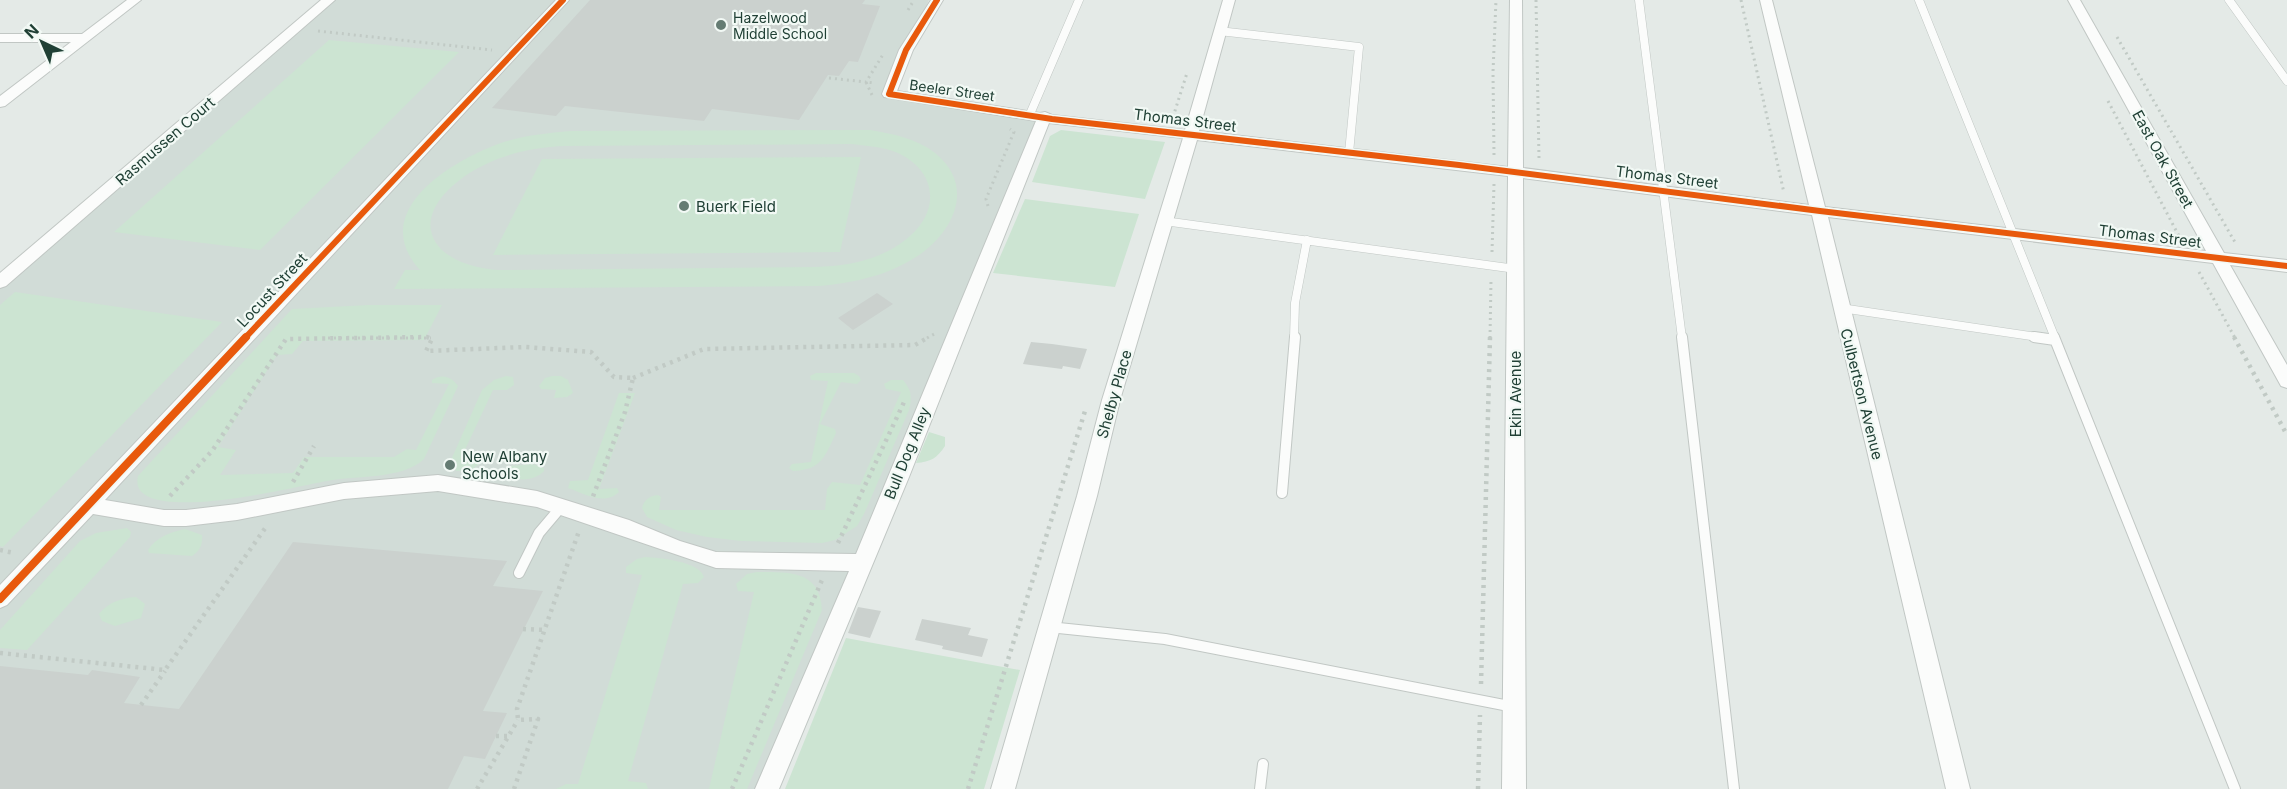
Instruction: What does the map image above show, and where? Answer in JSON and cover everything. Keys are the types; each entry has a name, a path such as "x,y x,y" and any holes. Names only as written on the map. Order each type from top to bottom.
{"street":[{"path":"0,104 135,0"},
{"name":"Rasmussen Court","path":"0,282 329,0"},
{"name":"Locust Street","path":"0,599 563,0"},
{"name":"Beeler Street","path":"937,0 906,50 889,94 1037,115"},
{"name":"Shelby Place","path":"1003,789 1087,496 1111,400 1191,134 1228,0"},
{"name":"Ekin Avenue","path":"1514,789 1516,0"},
{"name":"Culbertson Avenue","path":"1766,0 1818,203 1841,308 1958,789"},
{"name":"East Oak Street","path":"2074,0 2287,381"},
{"path":"0,38 85,38"},
{"name":"Thomas Street","path":"1037,115 1665,190 1785,199 2012,233 2287,266"},
{"name":"Bull Dog Alley","path":"767,789 862,563 1037,115"},
{"path":"88,505 173,519 237,512 344,490 431,482 537,499 622,526 676,548 716,560 862,563"}],"lane":[{"path":"1037,115 1079,0"},
{"path":"1639,0 1665,190 1734,789"},
{"path":"1919,0 2235,789"},
{"path":"2229,0 2287,81"},
{"path":"1219,31 1359,47 1349,153"},
{"path":"1164,221 1516,269"},
{"path":"1282,493 1295,332 1295,303 1307,240"},
{"path":"1841,308 2055,340"},
{"path":"519,573 539,533 561,507"},
{"path":"1049,627 1164,639 1515,707"},
{"path":"1260,789 1263,764"}],"path":[{"path":"908,10 914,0"},
{"path":"1494,159 1493,72 1496,0"},
{"path":"1536,0 1538,162"},
{"path":"1741,0 1785,199 1818,203"},
{"path":"317,31 515,52"},
{"path":"874,97 869,92 866,82 884,51"},
{"path":"829,78 866,82"},
{"path":"2104,94 2180,238 2169,237"},
{"path":"990,213 986,199 1014,132 1007,127"},
{"path":"1478,789 1494,181"},
{"path":"2188,270 2200,272 2287,435"},
{"path":"633,378 704,349 915,345 937,332 933,340"},
{"path":"732,789 830,561 906,397"},
{"path":"968,789 1087,404"},
{"path":"141,705 280,503 314,446"},
{"path":"0,550 15,553"},
{"path":"523,629 545,630"},
{"path":"0,653 165,670"},
{"path":"477,789 518,720"},
{"path":"496,736 508,736"}],"shaded area":[{"name":"New Albany Schools","path":"329,0 929,0 890,94 1045,116 767,789 0,789 0,281"}],"green space":[{"path":"329,40 459,52 260,250 114,232"},
{"path":"870,130 912,140 935,153 947,165 954,178 957,192 956,205 944,231 922,253 898,267 872,277 846,283 818,286 394,289 405,270 420,270 406,248 403,227 410,207 424,189 465,159 507,141 570,131","holes":["852,144 893,151 910,160 920,169 930,190 927,213 911,235 890,250 854,263 816,267 498,270 475,266 456,259 442,250 433,238 431,224 435,209 446,192 465,176 488,163 539,148"]},
{"path":"1061,130 1165,142 1145,199 1032,182 1050,136"},
{"name":"Buerk Field","path":"861,157 840,252 493,255 542,159"},
{"path":"1025,199 1139,214 1115,287 993,273"},
{"path":"15,292 222,322 3,547 0,546 0,305"},
{"path":"369,305 442,305 424,340 303,341 292,354 277,355 218,447 236,450 220,475 293,473 304,457 394,457 407,449 416,450 449,384 432,383 432,380 446,377 458,386 424,459 415,466 391,474 339,479 218,500 185,502 159,500 141,492 138,476 292,309"},
{"path":"816,373 854,373 861,380 857,384 841,382 820,424 835,429 836,433 825,455 810,468 793,471 789,468 792,464 811,462 828,381 811,380 810,376"},
{"path":"506,376 513,377 514,385 507,390 493,390 462,456 475,457 480,463 472,470 456,471 451,460 482,390 494,380"},
{"path":"561,376 568,380 573,393 567,397 554,398 556,390 541,389 539,386 545,378"},
{"path":"891,380 903,380 910,391 909,410 864,514 857,526 835,540 822,543 741,541 707,537 676,530 647,517 642,508 647,499 658,495 661,497 659,510 825,510 827,489 832,482 860,485 901,392 886,389 884,384"},
{"path":"619,393 635,393 599,489 617,488 619,492 607,498 601,498 588,496 568,488 570,481 588,480"},
{"path":"929,432 945,437 945,446 933,459 916,463"},
{"path":"532,464 544,468 544,471 530,479 513,478 505,472 510,466"},
{"path":"127,528 131,532 130,537 27,650 0,648 0,630 80,541 96,533"},
{"path":"185,529 202,535 200,547 192,556 149,553 151,545 160,538"},
{"path":"645,557 687,564 695,567 704,577 698,583 683,584 628,781 646,783 648,789 556,789 566,784 578,784 642,575 626,573 626,567 637,559"},
{"path":"791,573 809,580 816,587 822,610 747,789 709,789 754,592 738,591 736,584 747,574"},
{"path":"136,597 145,604 141,618 115,626 102,621 99,614 107,606 120,600"},
{"path":"846,638 1020,670 984,789 785,789"}],"building":[{"path":"590,0 865,0 862,4 880,6 858,62 849,61 839,76 828,75 799,120 712,109 704,121 565,106 556,116 492,108"},
{"path":"877,293 893,304 853,330 838,318"},
{"path":"1031,342 1087,349 1080,369 1023,364"},
{"path":"293,542 507,561 493,586 543,591 483,711 507,713 485,759 464,756 448,789 0,789 0,666 88,675 92,670 140,677 124,703 179,709"},
{"path":"858,607 881,611 870,638 848,633"},
{"path":"922,619 971,628 968,635 988,639 982,657 942,649 943,646 915,640"}],"cycle path":[{"path":"0,599 563,0"},
{"path":"937,0 906,50 889,94 1052,119 1459,165 1820,211 2287,266"}],"place":[{"name":"Hazelwood Middle School","path":"721,25"},
{"name":"Buerk Field","path":"684,206"},
{"name":"New Albany Schools","path":"450,465"}]}
